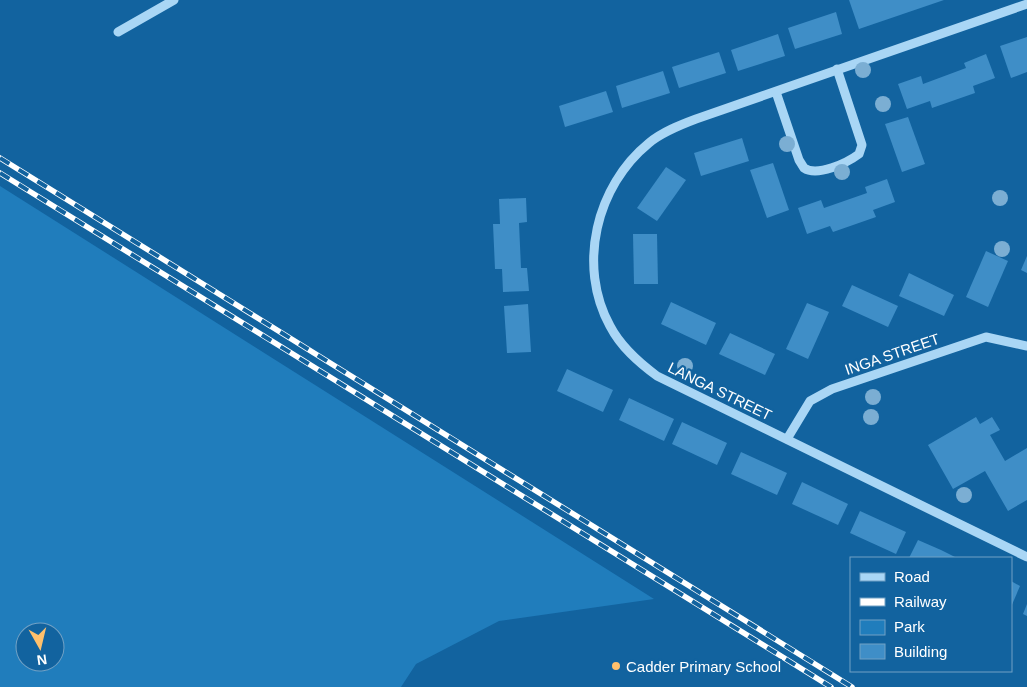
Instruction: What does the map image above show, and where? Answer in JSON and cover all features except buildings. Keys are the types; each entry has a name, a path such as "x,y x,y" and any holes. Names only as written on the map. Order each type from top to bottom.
{"street":[{"path":"118,32 174,0"},
{"name":"LANGA STREET","path":"1027,4 681,125 657,137 638,153 616,182 603,205 596,229 594,263 597,289 605,316 617,338 635,359 657,376 1027,557"},
{"path":"776,92 799,160 804,168 817,171 844,162 859,154 862,146 837,69"},
{"name":"INGA STREET","path":"787,439 810,401 832,389 986,337 1027,346"}],"green space":[{"path":"0,186 654,599 499,621 416,664 401,687 0,687"}],"railway":[{"path":"0,158 852,687"},
{"path":"0,173 831,687"}],"place":[{"name":"Cadder Primary School","path":"616,666"}]}
